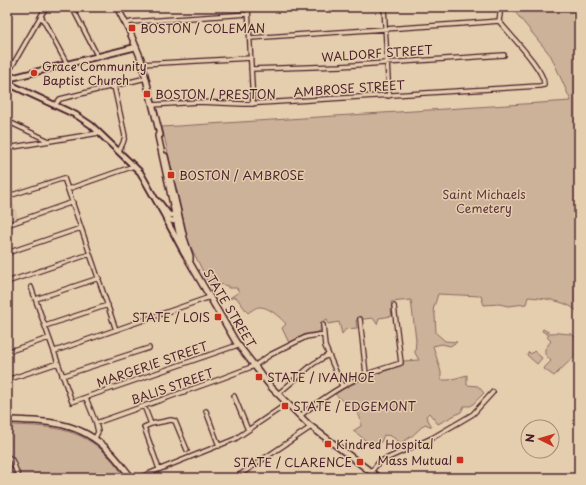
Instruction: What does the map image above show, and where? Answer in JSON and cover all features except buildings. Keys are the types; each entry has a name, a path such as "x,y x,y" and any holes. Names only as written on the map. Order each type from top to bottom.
{"main road":[{"path":"117,7 126,24 142,64 161,136 177,217"},
{"path":"7,79 136,47"},
{"path":"7,83 76,115 119,151 143,176 184,250"},
{"path":"154,196 169,215 177,217"},
{"path":"164,216 170,221 177,217"},
{"name":"STATE STREET","path":"177,217 184,250 238,345 254,366 278,394 311,427 379,478"},
{"name":"STATE STREET","path":"177,217 190,260"},
{"path":"7,420 46,421 59,423 81,431 95,438 113,455 132,478"}],"street":[{"path":"7,75 46,7"},
{"path":"72,7 98,57"},
{"path":"248,7 253,104"},
{"path":"384,7 389,96"},
{"path":"250,38 499,20 501,7"},
{"path":"126,24 131,22 248,14"},
{"path":"41,16 67,64"},
{"name":"AMBROSE STREET","path":"152,105 198,102 236,105 544,85 540,74 527,53 499,20"},
{"name":"WALDORF STREET","path":"251,69 387,63 504,55"},
{"path":"142,64 251,58"},
{"path":"55,105 60,99 146,78"},
{"path":"114,86 125,136 119,151"},
{"path":"7,120 50,141"},
{"path":"7,148 99,133"},
{"path":"68,189 134,166"},
{"path":"12,194 64,178 116,330"},
{"path":"7,225 73,202"},
{"path":"7,253 81,228"},
{"path":"7,282 90,254"},
{"path":"36,299 99,278"},
{"path":"31,287 55,351 62,376 149,348"},
{"path":"55,351 210,297"},
{"path":"45,326 108,305"},
{"path":"300,416 324,397 342,386 366,374 401,363 394,306"},
{"path":"360,319 366,374"},
{"path":"323,325 328,355 342,386"},
{"name":"BALIS STREET","path":"96,423 254,366 270,355 306,337 324,334"},
{"path":"7,352 49,338"},
{"name":"MARGERIE STREET","path":"62,376 72,402 238,345"},
{"path":"278,394 310,367 328,355"},
{"path":"7,380 58,363"},
{"path":"371,472 379,462 432,438 473,414 493,392"},
{"path":"234,396 248,430"},
{"path":"86,398 96,423 98,432 95,438"},
{"path":"138,478 235,439 288,403"},
{"path":"144,406 151,424"},
{"path":"206,411 219,446"},
{"path":"160,469 144,427 171,420 177,424 187,450"},
{"path":"235,478 311,427"},
{"path":"7,456 12,460 19,478"}],"shaded area":[{"path":"7,185 18,217 7,221"}],"green space":[{"name":"Saint Michaels Cemetery","path":"511,7 575,7 579,10 579,44 577,46 579,55 579,314 570,306 563,303 541,298 528,297 526,304 508,306 499,304 484,305 481,296 438,294 433,310 435,314 436,333 445,341 457,342 450,346 442,344 433,346 441,372 441,380 449,380 467,375 467,385 478,386 484,393 471,406 464,406 461,412 438,424 429,413 426,416 432,427 425,424 412,436 401,443 391,436 384,435 381,442 373,445 353,431 361,426 359,414 335,394 367,377 401,366 403,361 419,360 415,353 416,340 411,300 391,302 393,309 391,310 392,316 379,318 377,324 373,318 356,320 357,328 346,329 342,334 339,322 328,324 327,319 321,322 321,330 318,332 306,334 289,343 282,328 286,324 274,313 266,308 259,307 248,313 236,297 228,299 239,292 237,288 228,288 228,286 208,282 188,241 162,127 571,101 551,56"},
{"path":"543,329 550,333 572,334 579,341 579,352 554,376 544,369 551,361 545,354 545,349 551,341 547,337 549,335 542,331"},
{"path":"534,351 542,358 537,364 527,355 529,352 531,354"},
{"path":"7,425 49,427 86,439 98,447 111,459 126,478 7,478"}],"place":[{"name":"BOSTON / COLEMAN","path":"132,28"},
{"name":"Grace Community Baptist Church","path":"34,73"},
{"name":"BOSTON / PRESTON","path":"147,94"},
{"name":"BOSTON / AMBROSE","path":"171,175"},
{"name":"STATE / LOIS","path":"218,317"},
{"name":"STATE / IVANHOE","path":"259,377"},
{"name":"STATE / EDGEMONT","path":"285,406"},
{"name":"Kindred Hospital","path":"328,444"},
{"name":"Mass Mutual","path":"460,460"},
{"name":"STATE / CLARENCE","path":"360,462"}]}
